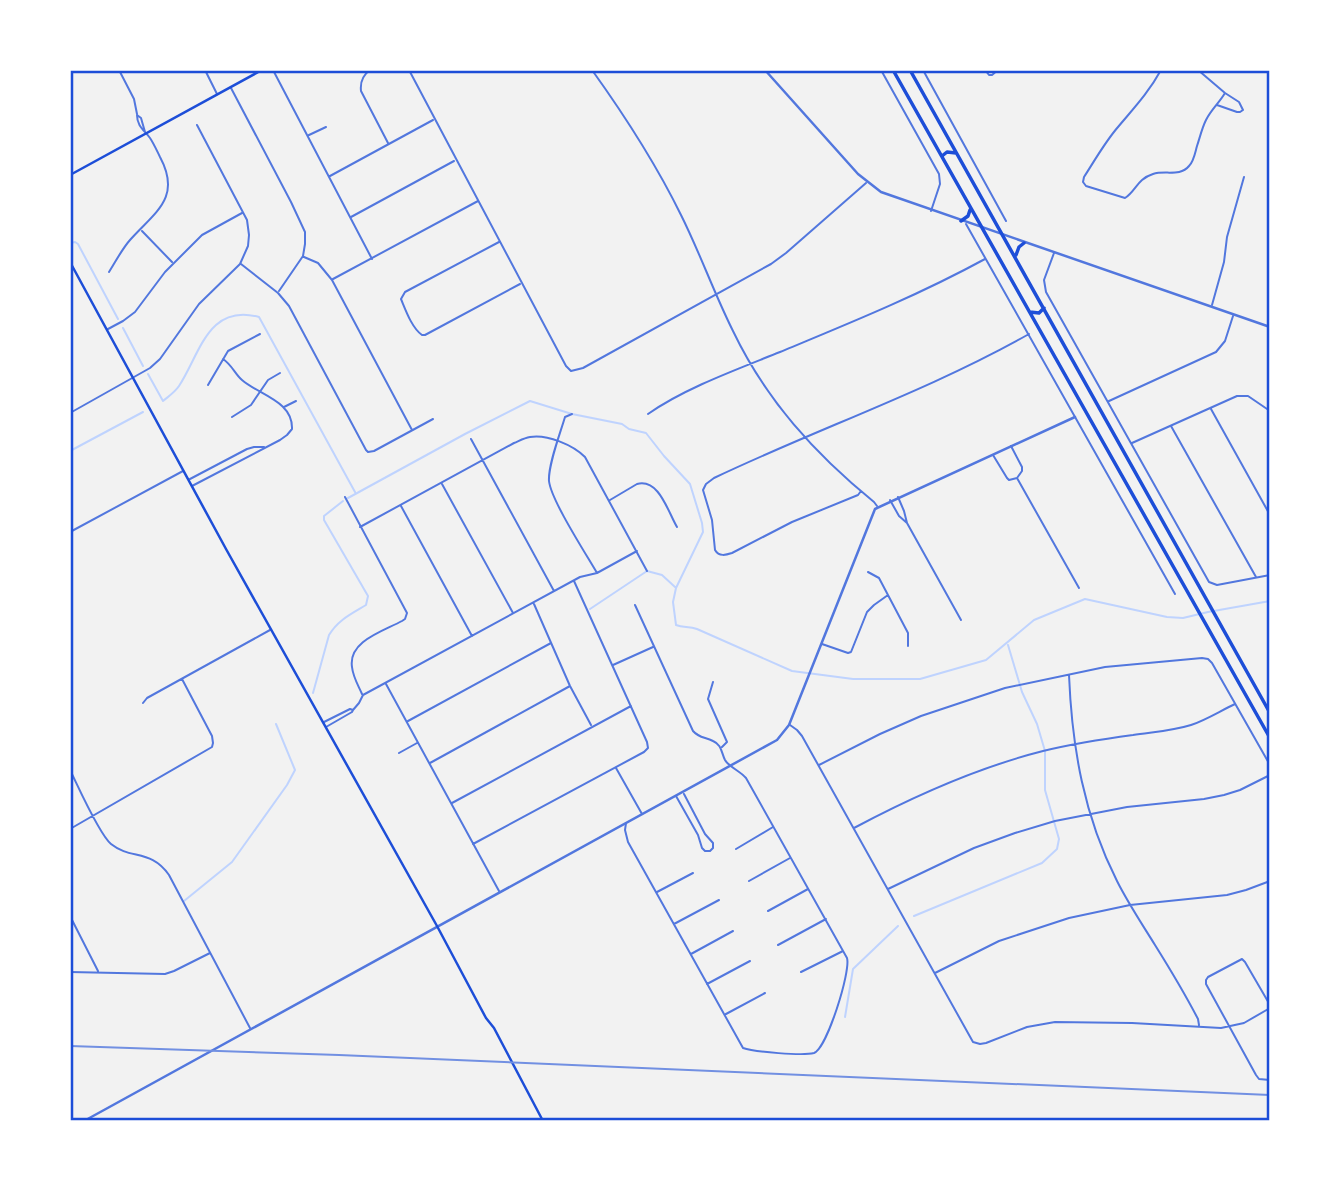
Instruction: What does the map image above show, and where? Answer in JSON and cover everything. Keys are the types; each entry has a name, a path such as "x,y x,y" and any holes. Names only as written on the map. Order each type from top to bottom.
{"main road":[{"path":"70,175 262,70"},
{"path":"893,70 1200,614 1258,709 1270,738"},
{"path":"910,70 1269,711"},
{"path":"942,156 949,152 958,154"},
{"path":"963,222 971,208"},
{"path":"1016,257 1018,249 1024,243"},
{"path":"70,262 543,1121"},
{"path":"1028,311 1036,313 1044,308"},
{"path":"1258,709 1269,711"}],"street":[{"path":"109,272 125,246 163,205 169,186 162,159 137,115 134,99 120,70"},
{"path":"205,70 218,94"},
{"path":"273,70 372,259"},
{"path":"370,70 363,78 361,91 389,144"},
{"path":"409,70 521,283 571,371 583,368 778,260 866,183"},
{"path":"592,70 663,180 693,240 732,331 772,398 803,437 877,506"},
{"path":"765,70 866,183 886,195 1270,327"},
{"path":"881,70 939,174 940,184 931,211"},
{"path":"923,70 1006,220"},
{"path":"985,70 992,75 998,70"},
{"path":"1161,70 1143,99 1119,126 1084,177 1084,184 1088,187 1127,198 1139,181 1150,174 1180,172 1191,165 1204,124 1225,93"},
{"path":"1198,70 1239,102 1243,110 1237,112 1217,105"},
{"path":"231,87 303,226 306,238 303,256 278,293"},
{"path":"329,176 434,119"},
{"path":"70,413 150,368 160,359 199,304 240,264 247,251 250,235 244,212 197,125"},
{"path":"308,136 327,127"},
{"path":"351,217 456,160"},
{"path":"1212,308 1224,262 1227,237 1244,177"},
{"path":"332,280 478,201"},
{"path":"107,329 135,312 160,278 207,232 244,212"},
{"path":"963,222 986,258 1175,594"},
{"path":"141,230 173,264"},
{"path":"500,242 401,296 417,332 422,335 521,283"},
{"path":"1054,253 1045,280 1046,292 1206,578 1213,584 1224,584 1270,575"},
{"path":"303,256 318,263 332,280 412,430"},
{"path":"649,414 700,386 889,307 986,258"},
{"path":"240,264 278,293 289,306 368,452 433,419"},
{"path":"1108,402 1216,352 1225,341 1233,315"},
{"path":"208,385 223,359 233,348 260,334"},
{"path":"861,491 858,495 774,531 732,553 720,555 716,552 712,520 704,494 704,487 714,478 803,437 965,369 1029,334"},
{"path":"191,486 287,436 292,429 291,419 283,408 241,380 223,359"},
{"path":"232,417 251,405 268,380 280,373"},
{"path":"1131,443 1230,398 1243,395 1270,411"},
{"path":"283,408 296,401"},
{"path":"1210,408 1270,515"},
{"path":"572,414 565,417 550,473 551,489 597,573"},
{"path":"84,1121 777,740 789,725 871,514 877,506 1075,417"},
{"path":"1171,426 1256,578"},
{"path":"360,527 482,460 527,438 541,437 575,448 585,457 647,571"},
{"path":"471,439 554,591"},
{"path":"993,454 1004,476 1009,480 1017,478 1022,467 1011,446"},
{"path":"189,480 247,449 265,447"},
{"path":"70,532 184,471"},
{"path":"1017,478 1079,588"},
{"path":"442,483 513,613"},
{"path":"610,500 637,484 649,484 658,493 677,527"},
{"path":"345,497 407,616 360,644 353,653 352,669 363,695"},
{"path":"898,497 907,523 961,620"},
{"path":"890,500 899,516 907,523"},
{"path":"401,505 472,636"},
{"path":"325,727 352,712 363,695 574,580 597,573 637,551"},
{"path":"868,572 879,578 908,633 908,646"},
{"path":"473,845 648,748 574,580"},
{"path":"821,644 851,652 867,612 888,595"},
{"path":"533,603 592,727"},
{"path":"627,822 625,830 628,842 743,1048 780,1053 814,1053 825,1040 836,1008 848,966 844,950 746,778 725,760 721,747 716,742 699,737 693,731 635,605"},
{"path":"143,704 147,698 271,629"},
{"path":"407,722 551,643"},
{"path":"612,666 654,646"},
{"path":"818,766 891,729 957,703 1020,684 1123,664 1198,658 1208,659 1212,663 1270,765"},
{"path":"1069,674 1074,745 1089,814 1129,905 1180,986 1198,1019 1199,1027"},
{"path":"70,829 207,752 213,746 212,736 182,679"},
{"path":"713,682 708,699 727,742 721,747"},
{"path":"386,683 500,891"},
{"path":"429,763 570,685"},
{"path":"853,828 954,780 1020,757 1074,745 1181,728 1235,704"},
{"path":"452,804 631,706"},
{"path":"323,723 350,709 353,710"},
{"path":"789,725 802,736 968,1035 977,1044 1035,1025 1055,1022 1132,1023 1215,1029 1230,1027 1251,1019 1270,1007 1242,960 1208,977 1205,982 1230,1027 1257,1077 1270,1080"},
{"path":"399,753 417,743"},
{"path":"616,767 642,814"},
{"path":"70,770 105,838 112,845 158,862 165,869 251,1029"},
{"path":"887,890 995,839 1037,826 1127,807 1224,795 1270,775"},
{"path":"676,795 698,835 702,848 710,851 713,848 712,841 705,834 683,791"},
{"path":"736,849 774,826"},
{"path":"749,881 791,858"},
{"path":"657,892 693,873"},
{"path":"934,974 1007,938 1069,918 1129,905 1227,895 1270,881"},
{"path":"768,911 809,889"},
{"path":"674,924 719,900"},
{"path":"70,916 99,972"},
{"path":"778,945 827,919"},
{"path":"690,954 733,931"},
{"path":"801,972 844,950"},
{"path":"70,972 165,974 210,953"},
{"path":"708,984 750,961"},
{"path":"724,1015 765,993"}],"waterway":[{"path":"71,243 78,244 118,319"},
{"path":"148,374 163,401 179,386 200,346 217,324 228,317 259,317 355,492"},
{"path":"123,328 143,366"},
{"path":"348,498 530,401 572,414 622,424 629,429 646,433 690,484 702,523 703,532 676,588 673,602 676,625 697,629 792,671 853,679 920,679 986,660 1034,620 1085,599 1183,618 1270,601"},
{"path":"70,451 143,412"},
{"path":"313,693 329,635 341,621 366,605 368,596 324,520 324,516 343,501"},
{"path":"590,609 647,571 662,575 675,587"},
{"path":"914,916 1042,863 1057,849 1059,839 1045,790 1045,751 1037,724 1022,692 1008,645"},
{"path":"184,901 232,862 295,770 276,724"},
{"path":"845,1017 853,969 898,926"}],"railway":[{"path":"70,1046 1270,1095"}]}
